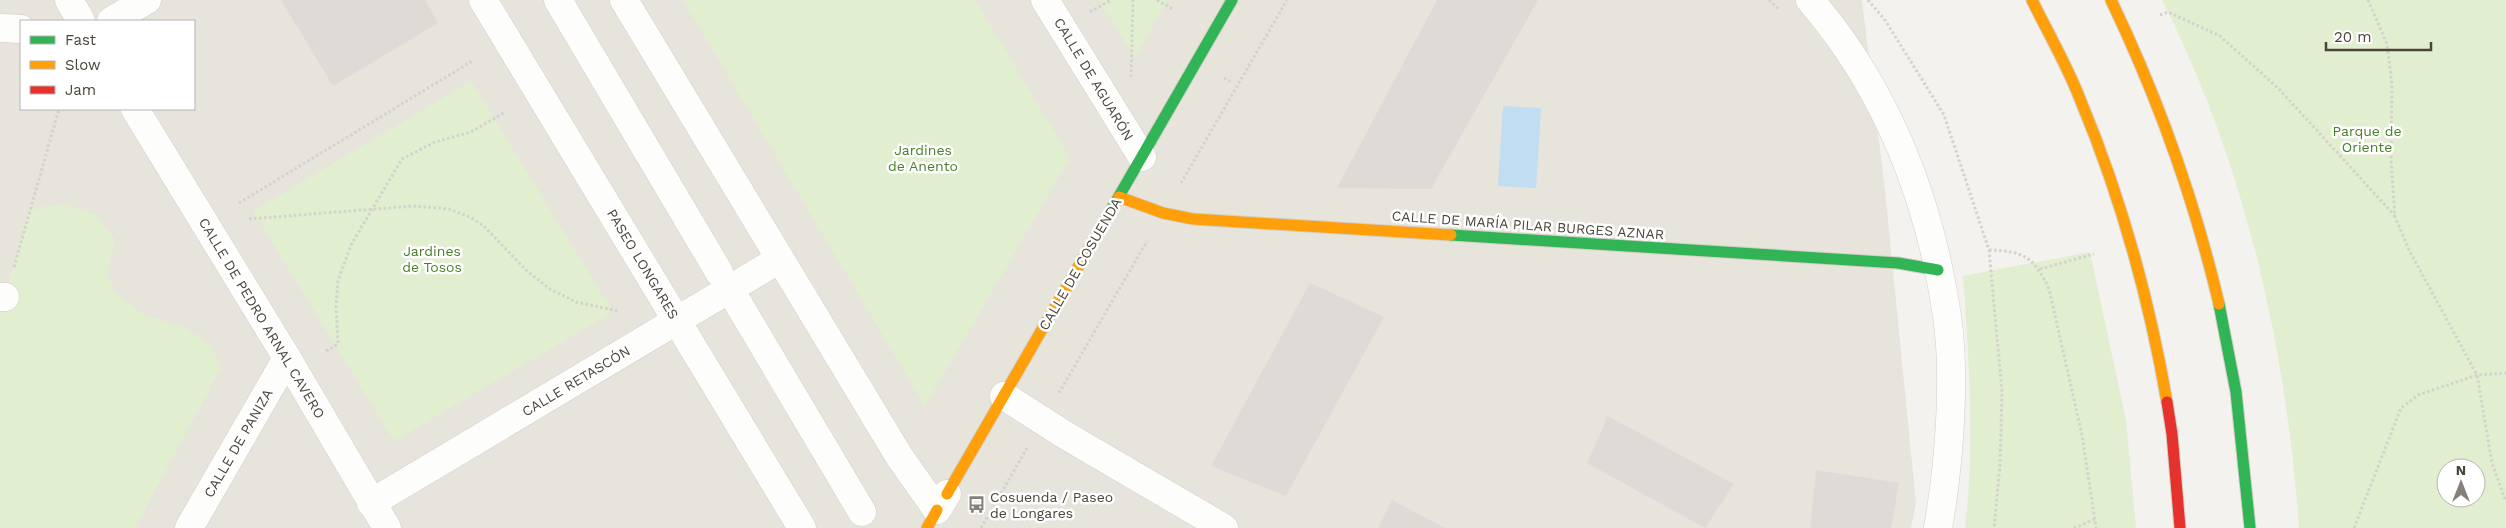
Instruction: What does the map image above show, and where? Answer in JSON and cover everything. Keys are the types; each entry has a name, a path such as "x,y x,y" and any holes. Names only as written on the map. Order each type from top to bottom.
{"street":[{"path":"69,0 80,20"},
{"path":"113,20 146,0"},
{"name":"PASEO LONGARES","path":"483,0 802,528"},
{"path":"558,0 719,272"},
{"path":"624,0 900,456 937,511"},
{"name":"CALLE DE AGUARÓN","path":"1046,0 1142,157"},
{"name":"CALLE DE COSUENDA","path":"937,511 1232,0"},
{"path":"1810,0 1844,43 1878,97 1907,159 1927,222 1948,317 1951,392 1938,528"},
{"path":"2032,0 2080,98 2126,222 2156,339 2172,434 2180,528"},
{"path":"2111,0 2128,32 2165,119 2196,213 2236,388 2247,475 2250,528"},
{"path":"0,28 20,29"},
{"name":"CALLE DE PEDRO ARNAL CAVERO","path":"136,110 287,358 387,528"},
{"name":"CALLE DE MARÍA PILAR BURGES AZNAR","path":"1119,197 1163,213 1193,219 1898,263 1938,270"},
{"name":"CALLE RETASCÓN","path":"372,503 780,259"},
{"path":"738,303 862,512"},
{"name":"CALLE DE PANIZA","path":"189,528 287,358"},
{"path":"1004,396 1065,435 1224,528"}],"path":[{"path":"1090,12 1111,0"},
{"path":"1131,80 1133,0"},
{"path":"1157,0 1173,9"},
{"path":"1868,0 1885,20 1944,116 1989,250 2002,392 2000,465 1994,528"},
{"path":"2368,0 2387,44 2392,85 2391,161 2396,217 2409,250 2477,375 2492,463 2506,502"},
{"path":"2160,15 2168,12 2220,36 2279,89 2396,217"},
{"path":"239,204 474,60"},
{"path":"1224,78 1231,82"},
{"path":"2,297 59,110"},
{"path":"326,352 338,344 336,305 338,280 352,243 402,159 435,142 471,132 505,112"},
{"path":"249,219 431,206 449,209 470,217 484,226 527,271 550,288 576,302 618,311"},
{"path":"1989,250 2010,251 2025,255 2040,269 2049,289 2082,435 2096,528"},
{"path":"2040,269 2094,254"},
{"path":"2354,528 2401,408 2418,395 2477,375 2506,373"},
{"path":"981,528 1029,444"},
{"path":"2074,528 2095,519"}],"shaded area":[{"path":"0,0 1862,0 1885,190 1916,503 1911,528 0,528"}],"green space":[{"name":"Jardines de Anento","path":"683,0 975,0 1070,158 925,406"},
{"path":"1099,0 1168,0 1135,58"},
{"name":"Parque de Oriente","path":"2162,0 2506,0 2506,528 2299,528 2284,392 2272,324 2257,257 2217,126 2191,62"},
{"name":"Jardines de Tosos","path":"471,81 613,312 394,441 253,211"},
{"path":"62,203 95,215 115,239 107,273 116,293 143,314 180,326 210,343 221,368 135,528 0,528 0,313 30,210"},
{"path":"2090,252 2126,420 2136,528 1965,528 1970,465 1970,434 1969,370 1963,276"}],"water":[{"path":"1503,106 1541,108 1536,188 1498,186"}],"building":[{"path":"281,0 425,0 438,23 333,86"},
{"path":"1437,0 1538,0 1431,189 1337,188"},
{"path":"1310,283 1384,317 1286,496 1211,466"},
{"path":"1608,416 1734,484 1705,528 1587,463"},
{"path":"1816,470 1899,483 1891,528 1810,528"},
{"path":"1392,500 1445,528 1378,528"}],"traffic: fast":[{"path":"1092,243 1232,0"},
{"path":"1451,235 1898,263 1938,270"},
{"path":"2219,304 2236,392 2250,528"}],"traffic: slow":[{"path":"2032,0 2075,86 2095,136 2121,211 2152,325 2167,402"},
{"path":"2111,0 2144,74 2173,149 2198,226 2219,304"},
{"path":"1119,197 1163,213 1193,219 1451,235"},
{"path":"947,494 1092,243"},
{"path":"927,528 937,510"}],"traffic: jam":[{"path":"2167,402 2172,434 2180,528"}],"place":[{"name":"Cosuenda / Paseo de Longares","path":"976,505"}]}
